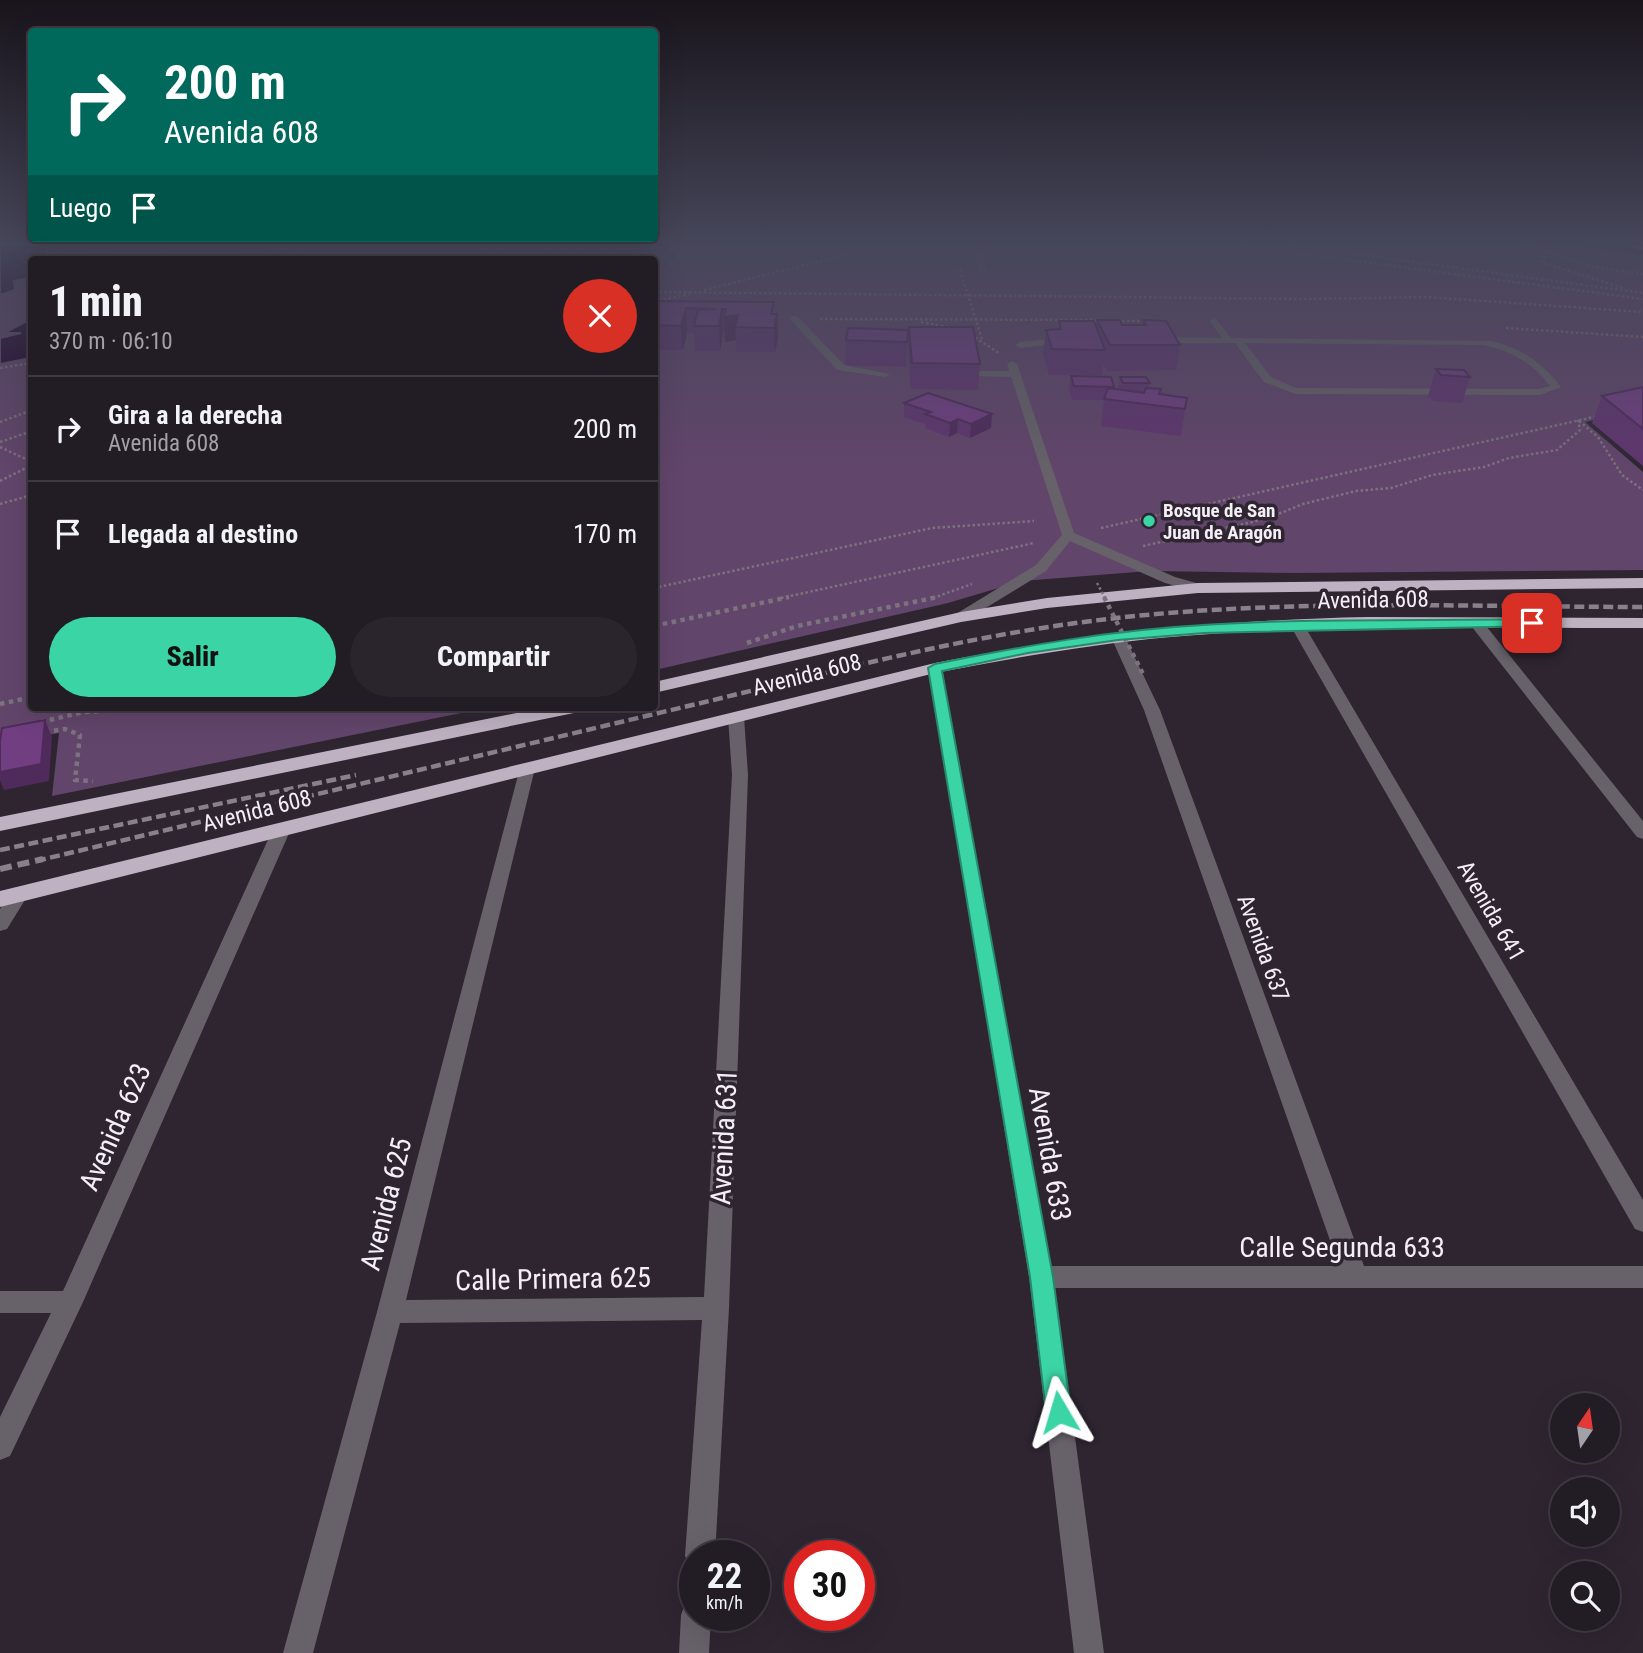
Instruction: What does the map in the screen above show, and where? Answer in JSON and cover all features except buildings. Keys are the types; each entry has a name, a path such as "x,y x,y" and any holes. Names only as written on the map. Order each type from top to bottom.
{"highway":[{"name":"Avenida 608","path":"658,687 961,617 1047,603 1198,588 1643,583"},
{"name":"Avenida 608","path":"0,900 935,668 1028,649 1118,636 1297,625 1643,623"},
{"name":"Avenida 608","path":"0,824 554,711"}],"street":[{"path":"798,322 841,368 885,374"},
{"path":"1145,340 1233,340 1497,343 1516,350 1556,387 1540,392 1296,391 1281,388 1263,378 1233,340 1217,322"},
{"path":"1020,345 1076,340"},
{"path":"975,374 1014,369 1068,535 1170,580 1198,588"},
{"path":"961,617 1041,568 1068,535"},
{"path":"1477,624 1643,833"},
{"name":"Avenida 641","path":"1297,625 1643,1222"},
{"name":"Avenida 637","path":"1118,636 1152,710 1356,1279"},
{"name":"Avenida 633","path":"935,668 1041,1277 1089,1653"},
{"name":"Avenida 631","path":"701,1540 716,1308 740,775 736,717"},
{"name":"Avenida 625","path":"298,1653 390,1312 527,768"},
{"name":"Avenida 623","path":"0,1446 70,1302 281,831"},
{"path":"0,924 19,895"},
{"name":"Calle Segunda 633","path":"1041,1277 1643,1277"},
{"path":"0,1302 70,1302"},
{"name":"Calle Primera 625","path":"390,1312 716,1308"},
{"path":"694,1653 695,1631"}],"path":[{"path":"922,322 959,330"},
{"path":"977,322 983,341"},
{"path":"968,334 983,341 1014,369"},
{"path":"0,368 28,364"},
{"path":"0,422 28,412"},
{"path":"658,625 1604,414"},
{"path":"1578,420 1598,437 1622,475 1643,490"},
{"path":"1139,547 1256,522 1303,504 1356,491 1391,488 1432,475 1484,467 1509,458 1557,450 1580,430 1578,420"},
{"path":"0,442 28,433"},
{"path":"0,447 28,462"},
{"path":"0,453 5,450"},
{"path":"0,481 28,466"},
{"path":"0,504 28,496"},
{"path":"658,587 932,528 1034,521"},
{"path":"738,646 797,626 931,599 975,583"},
{"path":"1097,583 1144,676"},
{"path":"0,704 28,698"},
{"path":"33,724 84,712 102,711"},
{"path":"38,733 65,729 80,735 75,780 98,781"}],"shaded area":[{"name":"Bosque de San Juan de Aragón","path":"0,322 28,322 28,711 471,711 52,796 59,733 0,744"},
{"path":"28,322 28,359 0,364 0,338 21,333 4,333"},
{"name":"Bosque de San Juan de Aragón","path":"658,322 1643,322 1643,409 1585,422 1643,472 1643,570 1296,573 1149,571 1022,581 948,603 658,669"}],"railway":[{"path":"36,861 867,663 1018,632 1140,616 1284,607 1643,607"},
{"path":"0,850 356,775"},
{"path":"0,869 43,859"}],"place":[{"name":"Bosque de San Juan de Aragón","path":"1149,521"}],"route":[{"path":"1059,1412 1041,1277 935,668 1028,649 1118,636 1204,629 1297,625 1532,623"}]}
